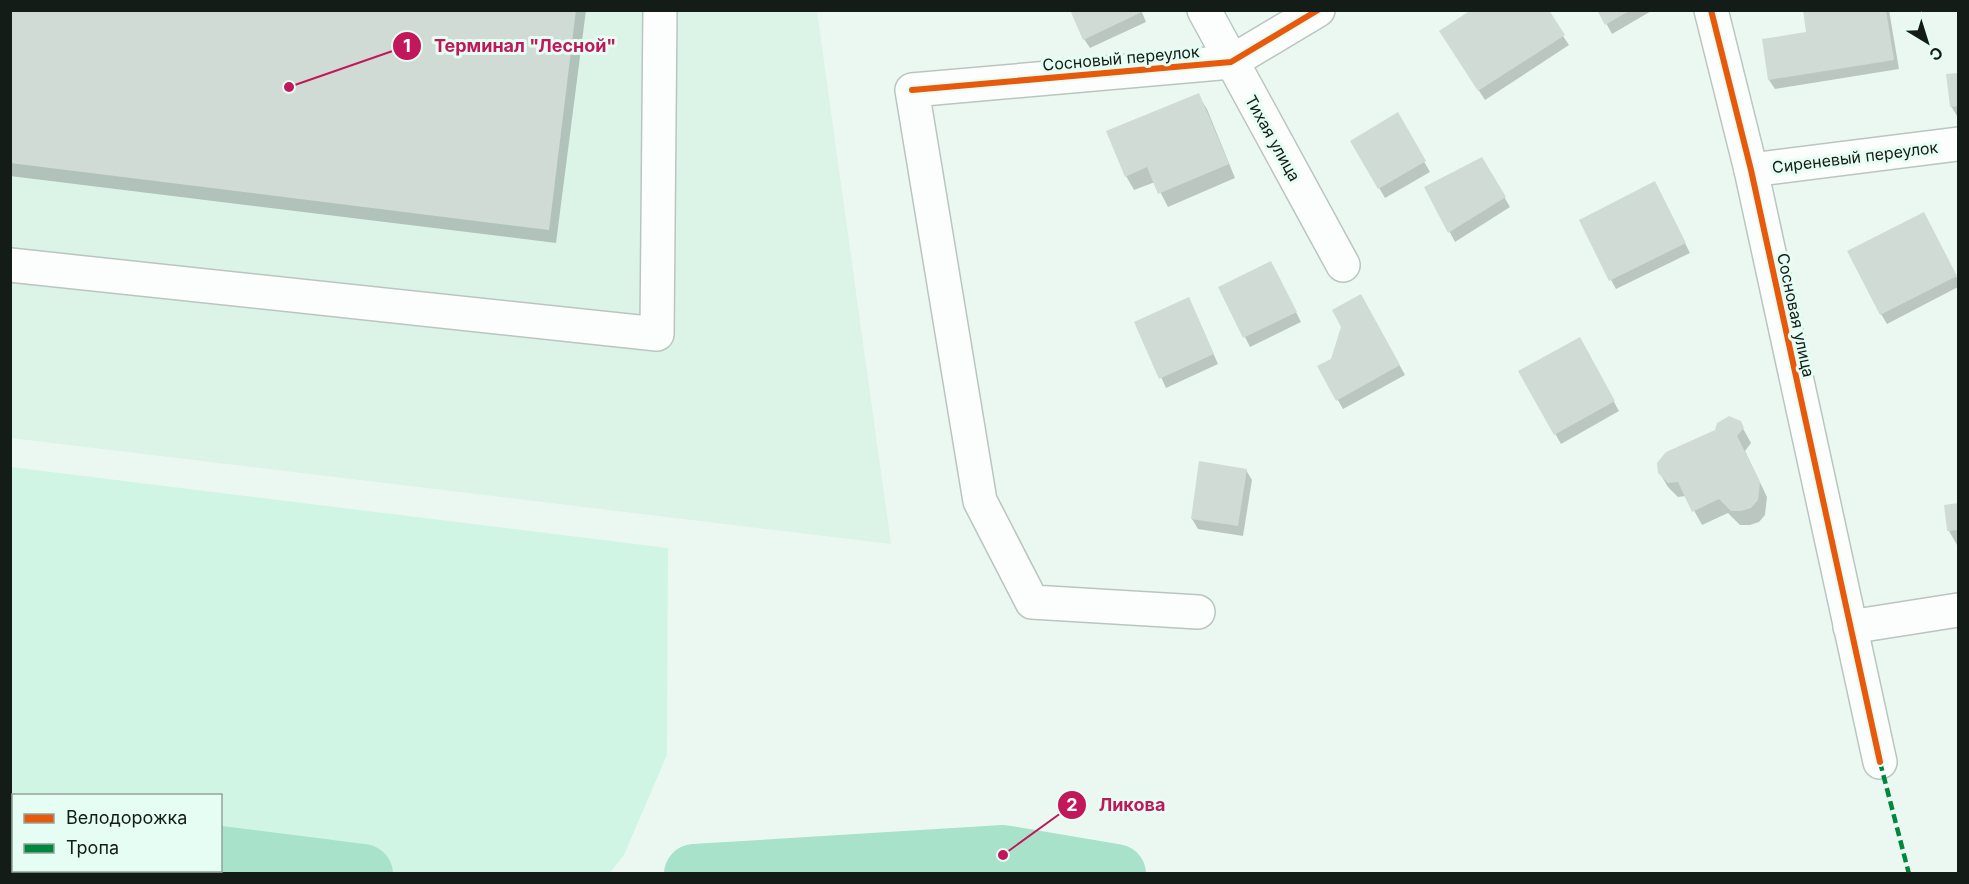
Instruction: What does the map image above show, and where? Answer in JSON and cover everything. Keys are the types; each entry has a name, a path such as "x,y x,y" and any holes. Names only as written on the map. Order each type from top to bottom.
{"street":[{"path":"10,264 657,334 660,10"},
{"name":"Тихая улица","path":"1204,10 1343,266"},
{"name":"Сосновый переулок","path":"1198,612 1032,602 980,501 912,90 1231,62 1318,10"},
{"name":"Сосновая улица","path":"1711,10 1751,170 1880,762"},
{"name":"Сиреневый переулок","path":"1751,170 1959,144"},
{"path":"1850,627 1959,610"}],"shaded area":[{"path":"11,11 817,11 891,544 11,438"},
{"path":"11,467 668,548 667,755 624,855 609,874 11,873"}],"building":[{"path":"10,10 576,10 549,230 10,163"},
{"path":"1070,10 1141,10 1142,12 1083,40"},
{"path":"1471,10 1549,10 1565,35 1478,91 1439,31"},
{"path":"1597,10 1631,10 1605,25"},
{"path":"1803,10 1886,10 1894,60 1768,80 1762,39 1806,32"},
{"path":"1958,73 1958,106 1950,107 1946,74"},
{"path":"1199,93 1229,164 1158,194 1147,167 1125,177 1106,131"},
{"path":"1398,112 1426,161 1378,189 1350,141"},
{"path":"1482,157 1506,197 1448,233 1424,187"},
{"path":"1655,181 1686,243 1609,281 1579,220"},
{"path":"1924,212 1957,276 1880,315 1847,251"},
{"path":"1271,261 1297,312 1243,338 1218,287"},
{"path":"1361,294 1400,365 1336,401 1317,366 1331,359 1341,327 1332,310"},
{"path":"1189,297 1214,354 1159,379 1134,322"},
{"path":"1580,337 1615,401 1554,435 1518,371"},
{"path":"1729,416 1741,421 1744,428 1737,436 1760,482 1758,500 1751,508 1731,511 1719,499 1692,512 1678,482 1668,483 1658,473 1657,463 1666,452 1715,430 1717,423"},
{"path":"1199,461 1247,469 1238,526 1191,519"},
{"path":"1958,503 1958,530 1947,531 1944,505"}],"waterway":[{"path":"694,874 1003,855 1116,874"},
{"path":"222,856 363,874"}],"marked path":[{"path":"1880,762 1909,874"}],"cycle path":[{"path":"912,90 1231,62 1318,10"},
{"path":"1711,10 1751,170 1880,762"}],"place":[{"name":"Терминал \"Лесной\"","path":"289,87"},
{"name":"Ликова","path":"1003,855"}]}
